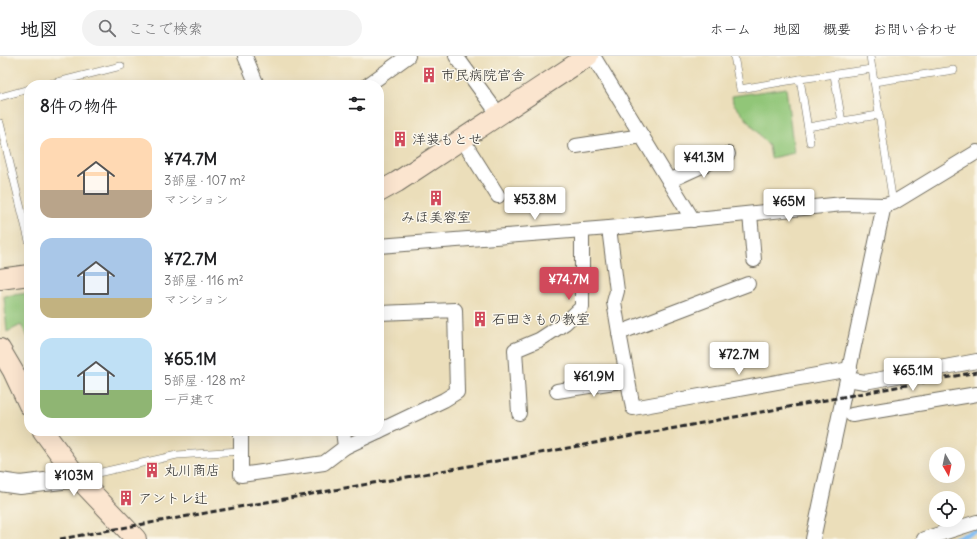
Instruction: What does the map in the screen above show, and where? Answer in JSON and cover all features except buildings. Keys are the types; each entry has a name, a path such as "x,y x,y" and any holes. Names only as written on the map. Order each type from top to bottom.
{"main road":[{"path":"384,189 588,56"},
{"path":"0,278 24,276"},
{"path":"0,349 13,371 24,394"},
{"path":"47,436 78,478 136,539"}],"street":[{"path":"245,56 255,80"},
{"path":"375,80 408,56"},
{"path":"456,56 498,115"},
{"path":"593,56 692,220"},
{"path":"576,146 642,136"},
{"path":"462,139 498,196"},
{"path":"384,246 609,228 843,204 889,204 977,152"},
{"path":"669,181 728,154"},
{"path":"813,539 849,374 889,204"},
{"path":"750,214 754,260"},
{"path":"609,228 617,291 614,302 633,408 849,374 864,382 977,361"},
{"path":"519,413 516,350 540,340 565,324 582,307 582,230"},
{"path":"619,333 748,284"},
{"path":"384,313 455,310 457,392 444,400 384,429"},
{"path":"557,391 627,380"},
{"path":"852,415 977,394"},
{"path":"241,436 241,475 324,463 345,447 368,436"},
{"path":"344,436 345,447"},
{"path":"0,482 20,485 78,478"},
{"path":"924,539 977,522"}],"lane":[{"path":"734,56 740,88 872,69"},
{"path":"870,56 889,204"},
{"path":"66,80 122,66"},
{"path":"874,82 954,70"},
{"path":"834,75 842,122"},
{"path":"800,79 810,142"},
{"path":"0,96 24,90"},
{"path":"808,127 878,115"},
{"path":"0,123 24,221"},
{"path":"78,478 177,455 241,451"}],"green space":[{"path":"786,88 794,153 771,158 769,146 733,103 732,96"},
{"path":"24,294 24,330 21,325 7,332 4,296"}],"waterway":[{"path":"953,539 977,531"}],"railway":[{"path":"60,539 519,457 977,372"}],"place":[{"name":"市民病院官舎","path":"429,75"},
{"name":"洋装もとせ","path":"400,139"},
{"name":"みほ美容室","path":"436,198"},
{"name":"石田きもの教室","path":"480,319"},
{"name":"丸川商店","path":"152,470"},
{"name":"アントレ辻","path":"126,498"}]}
